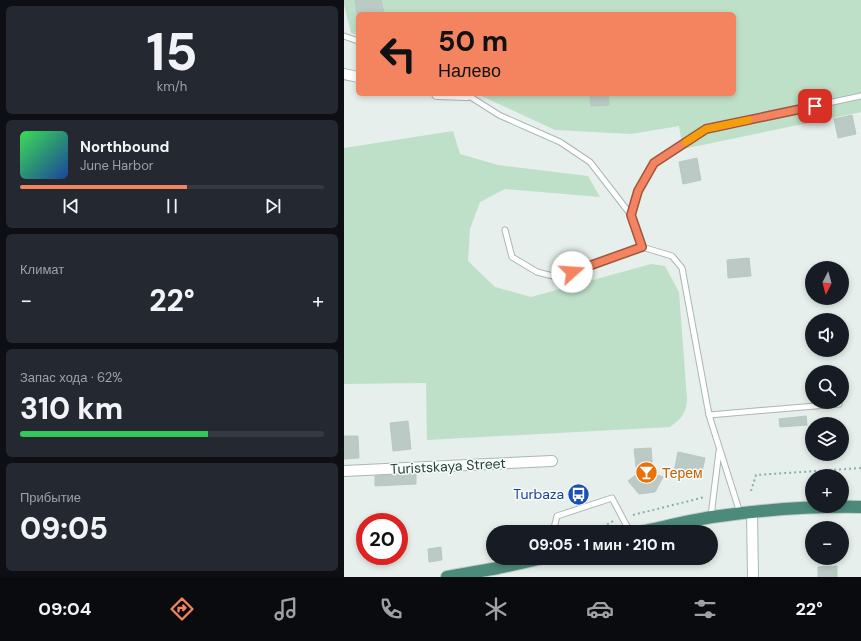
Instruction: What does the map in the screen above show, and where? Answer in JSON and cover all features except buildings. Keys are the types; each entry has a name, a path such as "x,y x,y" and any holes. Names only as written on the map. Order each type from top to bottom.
{"highway":[{"path":"673,525 711,517 752,512 831,506 861,507"},
{"path":"447,577 511,565"}],"street":[{"path":"344,74 356,77"},
{"name":"Turistskaya Street","path":"344,471 552,461"},
{"path":"752,512 753,577"}],"lane":[{"path":"344,36 356,40"},
{"path":"468,96 499,115 560,142 590,162 631,215 642,247"},
{"path":"631,215 638,191 654,163 706,129 861,96"},
{"path":"506,230 512,257 537,272 557,277 642,247 672,256 682,268 709,415 740,514"},
{"path":"709,415 805,407"},
{"path":"711,517 720,448"},
{"path":"555,525 557,516 612,498 626,525"}],"path":[{"path":"751,491 756,475 861,468"},
{"path":"633,515 706,497"},
{"path":"606,525 615,520"}],"green space":[{"path":"344,0 861,0 861,112 683,149 679,126 631,134 555,130 481,96 736,96 736,12 356,12 356,34 351,33"},
{"path":"453,131 460,154 498,165 588,176 600,197 505,189 480,202 470,229 468,261 495,287 531,297 651,264 665,266 679,292 687,399 686,408 678,421 670,427 427,440 426,383 344,384 344,148"}],"slow traffic":[{"path":"686,142 706,129 749,120"}],"place":[{"name":"Терем","path":"647,473"},
{"name":"Turbaza","path":"579,494"}],"route":[{"path":"572,272 642,247 631,215 638,191 654,163 706,129 815,106"}]}
